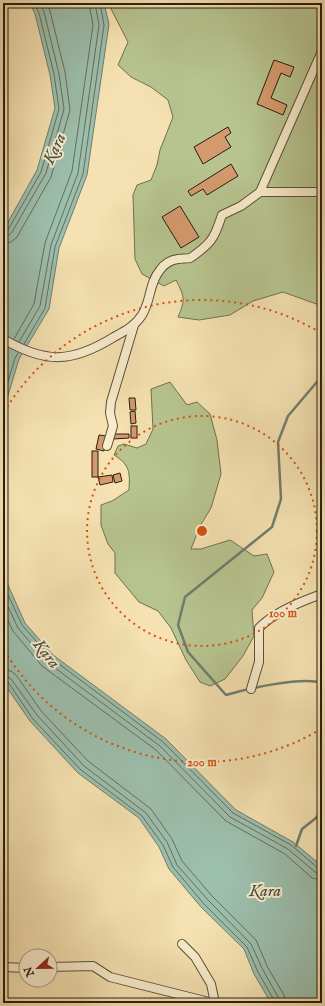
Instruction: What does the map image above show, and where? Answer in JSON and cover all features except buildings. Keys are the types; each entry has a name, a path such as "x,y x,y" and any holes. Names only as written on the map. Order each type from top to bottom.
{"street":[{"path":"3,338 21,349 50,357 66,358 101,345 134,325 144,313 152,284 160,269 168,262 177,258 189,258 211,240 222,215 241,206 260,192 322,51"},
{"path":"260,192 322,192"},
{"path":"107,446 113,426 110,413 112,402 134,325"},
{"path":"251,688 259,662 259,628 265,622 298,603 322,594"},
{"path":"58,967 93,966 110,976 214,1003 211,984 194,957 182,944"},
{"path":"3,968 18,968"}],"green space":[{"path":"108,3 322,3 322,306 283,292 253,301 230,315 199,320 178,317 183,298 176,280 164,286 142,274 135,259 133,195 137,185 151,180 157,165 160,150 173,117 168,100 151,87 131,77 118,65 128,42"},
{"path":"170,382 187,405 197,402 210,414 217,440 221,474 211,508 200,526 191,549 201,549 230,540 254,556 267,554 274,572 262,598 252,610 254,636 243,656 225,679 210,686 200,682 186,660 171,628 158,611 139,602 115,573 115,553 108,544 101,525 101,505 112,501 129,490 128,470 123,462 114,455 118,446 124,444 137,448 146,444 153,429 151,389"}],"water":[{"name":"Kara","path":"30,3 104,3 109,24 87,175 59,248 49,309 19,359 3,412 3,231 37,170 55,108 50,75 35,14"},
{"name":"Kara","path":"3,574 25,623 53,655 166,739 236,810 293,842 322,866 322,1003 271,1003 254,974 244,949 201,907 169,869 159,847 139,818 78,773 30,721 3,682"}],"waterway":[{"path":"322,376 288,416 278,442 281,499 272,527 185,597 178,625 188,652 226,695 288,682 313,681 322,683"},
{"path":"296,846 302,829 316,818 322,809"}]}
